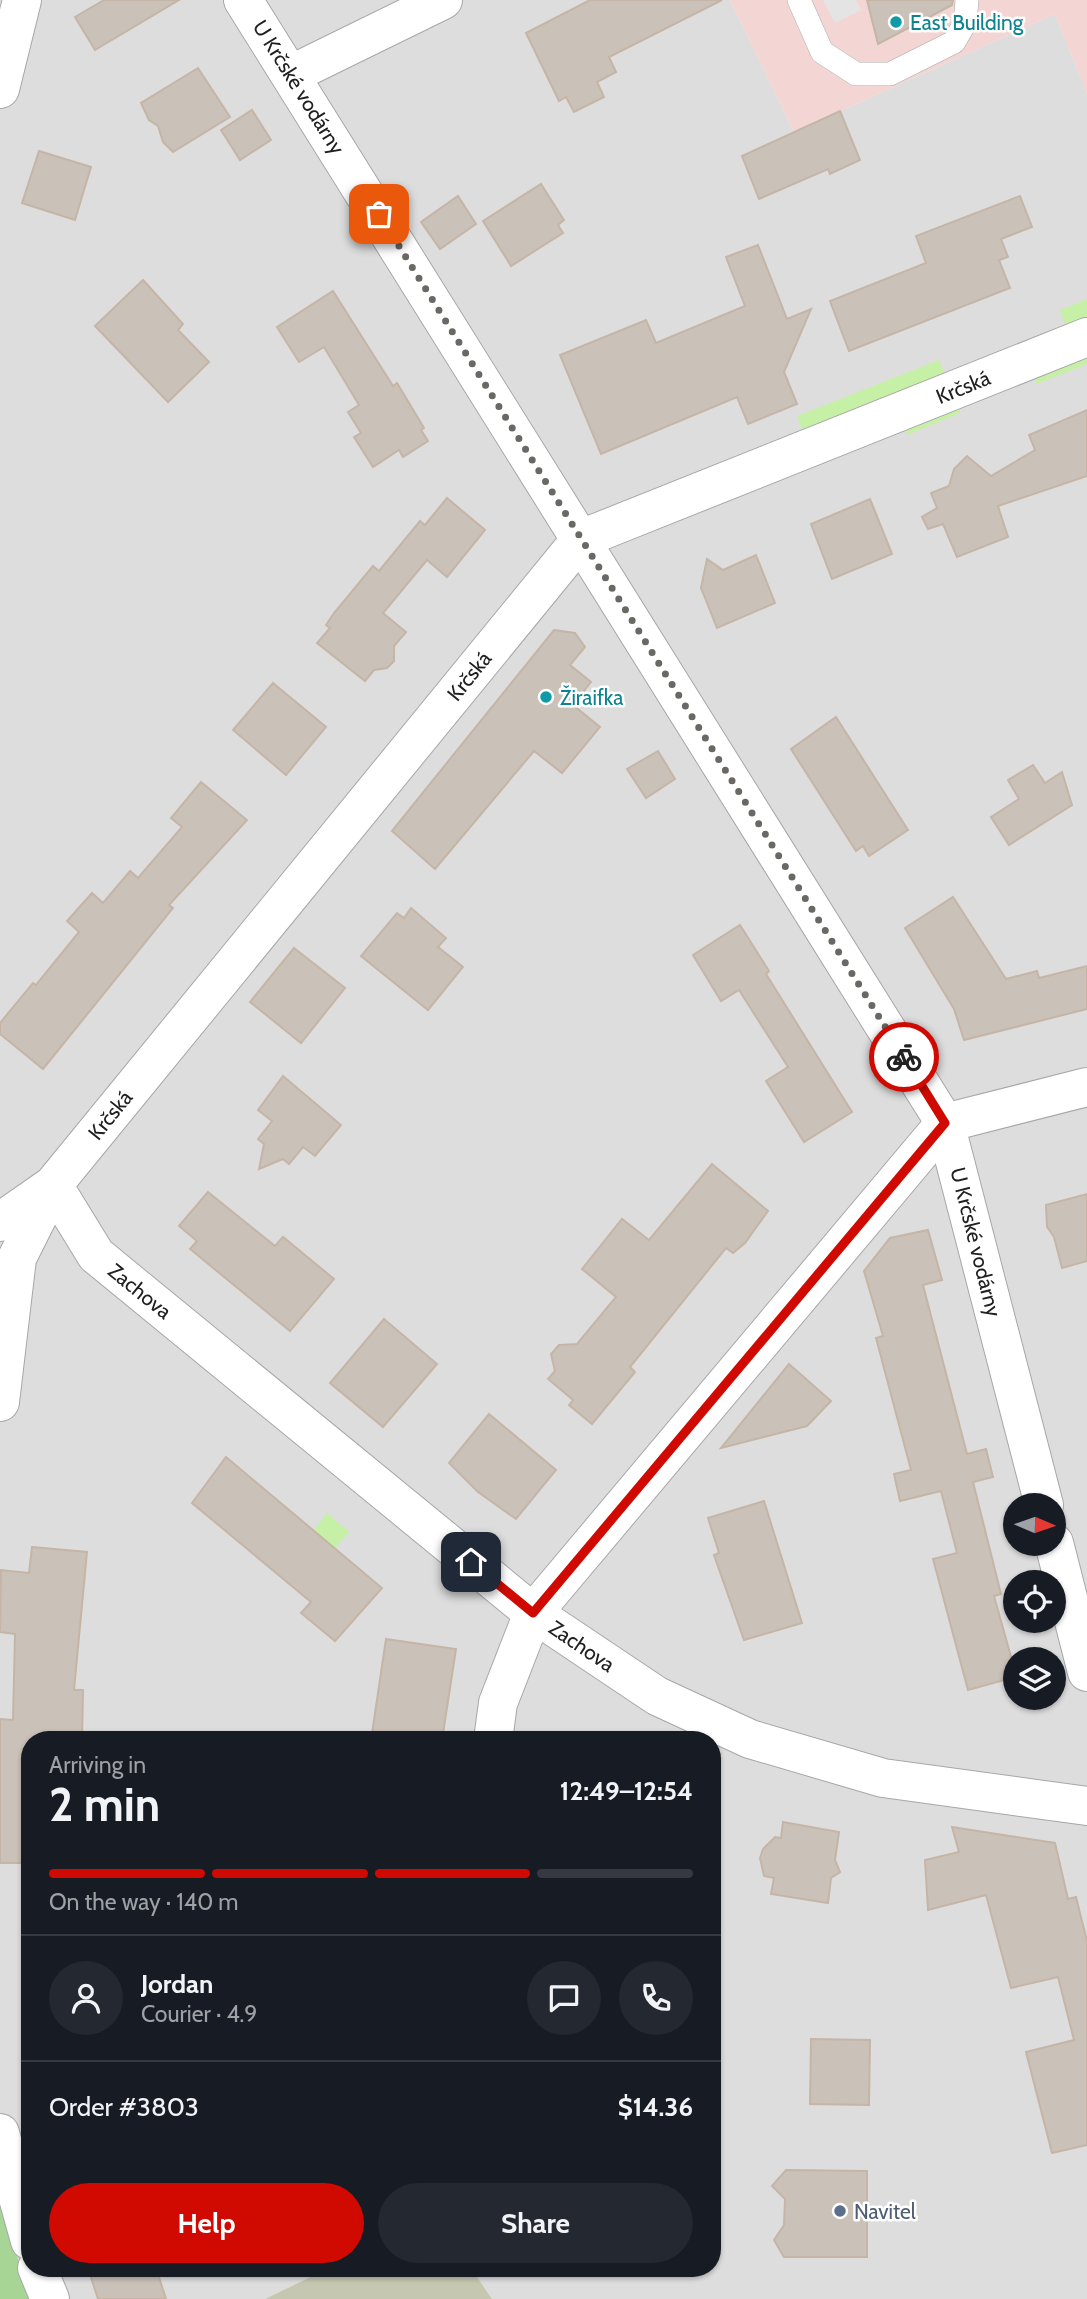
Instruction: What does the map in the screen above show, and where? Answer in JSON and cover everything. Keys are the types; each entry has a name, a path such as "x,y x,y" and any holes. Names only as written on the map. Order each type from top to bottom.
{"street":[{"path":"0,89 22,0"},
{"name":"U Krčské vodárny","path":"243,0 292,74 945,1123 1041,1493"},
{"path":"292,74 443,0"},
{"name":"Krčská","path":"0,1223 53,1185 581,539 1087,337"},
{"path":"494,1731 498,1703 533,1613 945,1123 1087,1087"},
{"path":"0,1402 17,1258 53,1185"},
{"name":"Zachova","path":"53,1185 96,1255 533,1613 657,1696 750,1739 883,1778 1087,1805"},
{"path":"1058,1556 1087,1672"},
{"path":"0,2133 21,2209"},
{"path":"41,2277 50,2299"}],"lane":[{"path":"799,0 822,52 856,74 890,74 954,42 965,23 967,0"}],"shaded area":[{"path":"0,0 730,0 794,132 1055,14 1087,94 1087,2299 492,2299 477,2277 721,2277 721,1731 21,1731 21,2269 0,2200"},
{"path":"730,0 1087,0 1087,94 1055,14 794,132"},
{"path":"823,0 856,0 861,10 835,23"},
{"path":"23,2277 310,2277 265,2299 30,2299"},
{"path":"310,2277 477,2277 492,2299 265,2299"}],"green space":[{"path":"1087,299 1087,319 1066,327 1060,310"},
{"path":"1087,351 1087,364 1037,384 1032,373"},
{"path":"939,360 946,377 803,432 797,416"},
{"path":"956,403 960,413 907,435 904,424"},
{"path":"327,1513 349,1532 318,1568 313,1531"},
{"path":"0,2200 21,2277 23,2277 30,2299 0,2299"}],"building":[{"path":"104,0 179,0 95,50 75,17"},
{"path":"590,0 722,0 609,57 616,72 597,82 604,97 574,112 566,97 559,101 526,33"},
{"name":"East Building","path":"867,0 953,0 952,5 878,44"},
{"path":"198,68 230,117 173,152 163,142 158,126 149,120 141,103"},
{"path":"252,110 271,140 240,160 221,130"},
{"path":"840,111 860,160 830,174 828,169 759,199 742,156"},
{"path":"39,151 91,167 75,220 22,203"},
{"path":"541,184 564,220 558,225 563,233 511,266 483,221"},
{"path":"458,196 476,224 440,249 421,222"},
{"path":"1020,196 1032,227 1001,239 1008,257 999,260 1010,288 849,351 830,301 926,263 916,236"},
{"path":"758,245 787,319 811,309 784,372 797,404 748,424 737,397 601,454 560,355 646,320 656,343 745,306 726,257"},
{"path":"143,280 183,324 178,330 209,362 168,402 95,326"},
{"path":"333,291 393,386 397,383 424,428 421,430 428,441 403,457 399,450 373,467 354,437 361,433 348,412 359,405 324,347 299,362 277,327"},
{"path":"1087,410 1087,476 998,506 1008,537 957,557 943,524 928,529 922,517 937,508 931,493 949,486 954,469 967,456 991,476 1035,450 1029,435"},
{"path":"447,498 485,530 447,577 427,560 383,613 406,632 394,646 394,661 387,668 374,670 365,681 317,643 330,628 326,625 334,613 373,566 379,571 420,521 425,525"},
{"path":"870,499 892,554 832,579 811,524"},
{"path":"756,555 775,603 717,628 701,588 707,559 723,570"},
{"path":"554,630 575,633 585,647 570,665 591,682 573,705 600,727 562,773 534,751 435,869 392,831"},
{"path":"273,683 326,727 286,775 233,730"},
{"path":"836,717 908,830 869,856 863,846 856,851 791,749"},
{"path":"658,751 675,779 646,798 627,769"},
{"path":"1033,765 1045,783 1062,772 1072,805 1009,845 991,817 1019,799 1008,780"},
{"path":"201,782 247,820 169,905 173,908 43,1069 0,1034 0,1023 33,983 36,985 79,932 67,921 92,893 103,903 130,871 138,878 182,827 171,818"},
{"path":"953,897 1006,979 1037,971 1039,978 1087,966 1087,1009 964,1040 954,1009 905,928"},
{"path":"411,908 446,938 438,947 463,967 428,1010 361,956 397,913 404,918"},
{"path":"740,925 769,971 766,974 852,1112 804,1142 766,1081 788,1067 739,990 721,1001 693,955"},
{"path":"294,948 345,988 301,1043 250,1002"},
{"path":"283,1076 341,1125 315,1156 303,1147 289,1164 283,1159 259,1169 264,1144 258,1139 272,1121 258,1110"},
{"path":"712,1164 768,1211 745,1243 733,1253 726,1248 630,1367 635,1372 592,1424 569,1405 573,1400 548,1379 555,1371 551,1354 559,1345 577,1344 616,1297 582,1269 622,1219 649,1240"},
{"path":"208,1192 275,1246 283,1237 334,1279 290,1331 190,1249 197,1241 179,1226"},
{"path":"1087,1194 1087,1261 1062,1268 1054,1237 1047,1227 1046,1205"},
{"path":"928,1230 942,1280 923,1285 967,1454 986,1449 993,1477 973,1482 1001,1594 994,1596 1008,1647 1003,1647 1003,1680 968,1690 933,1559 957,1553 941,1491 900,1501 894,1474 911,1470 876,1338 883,1336 864,1271 890,1238"},
{"path":"384,1319 437,1364 383,1427 330,1383"},
{"path":"789,1364 831,1401 807,1426 721,1448"},
{"path":"489,1414 556,1470 516,1519 478,1492 449,1463"},
{"path":"226,1457 382,1588 335,1641 301,1613 311,1602 192,1503"},
{"path":"764,1501 802,1623 744,1640 714,1555 719,1553 708,1518"},
{"path":"32,1547 87,1552 74,1690 83,1690 82,1731 21,1731 21,1863 0,1863 0,1719 13,1720 15,1634 0,1632 1,1570 29,1573"},
{"path":"386,1639 456,1649 443,1731 372,1731"},
{"path":"783,1822 839,1832 835,1860 840,1872 831,1878 828,1903 771,1894 774,1878 764,1876 760,1858 763,1849 775,1837 781,1838"},
{"path":"952,1827 1055,1843 1068,1899 1076,1897 1087,1941 1087,2145 1052,2153 1026,2052 1074,2040 1058,1977 1011,1988 986,1895 928,1910 925,1860 959,1852"},
{"path":"811,2039 870,2040 869,2105 810,2104"},
{"path":"786,2170 867,2171 867,2257 784,2257 774,2240 784,2225 785,2199 772,2186"},
{"path":"91,2277 159,2277 166,2299 98,2299"}],"way so far":[{"path":"379,214 904,1057"}],"place":[{"name":"East Building","path":"896,22"},
{"name":"Žiraifka","path":"546,697"},
{"name":"Navitel","path":"840,2211"}],"route":[{"path":"471,1562 533,1613 945,1123 904,1057"}]}
